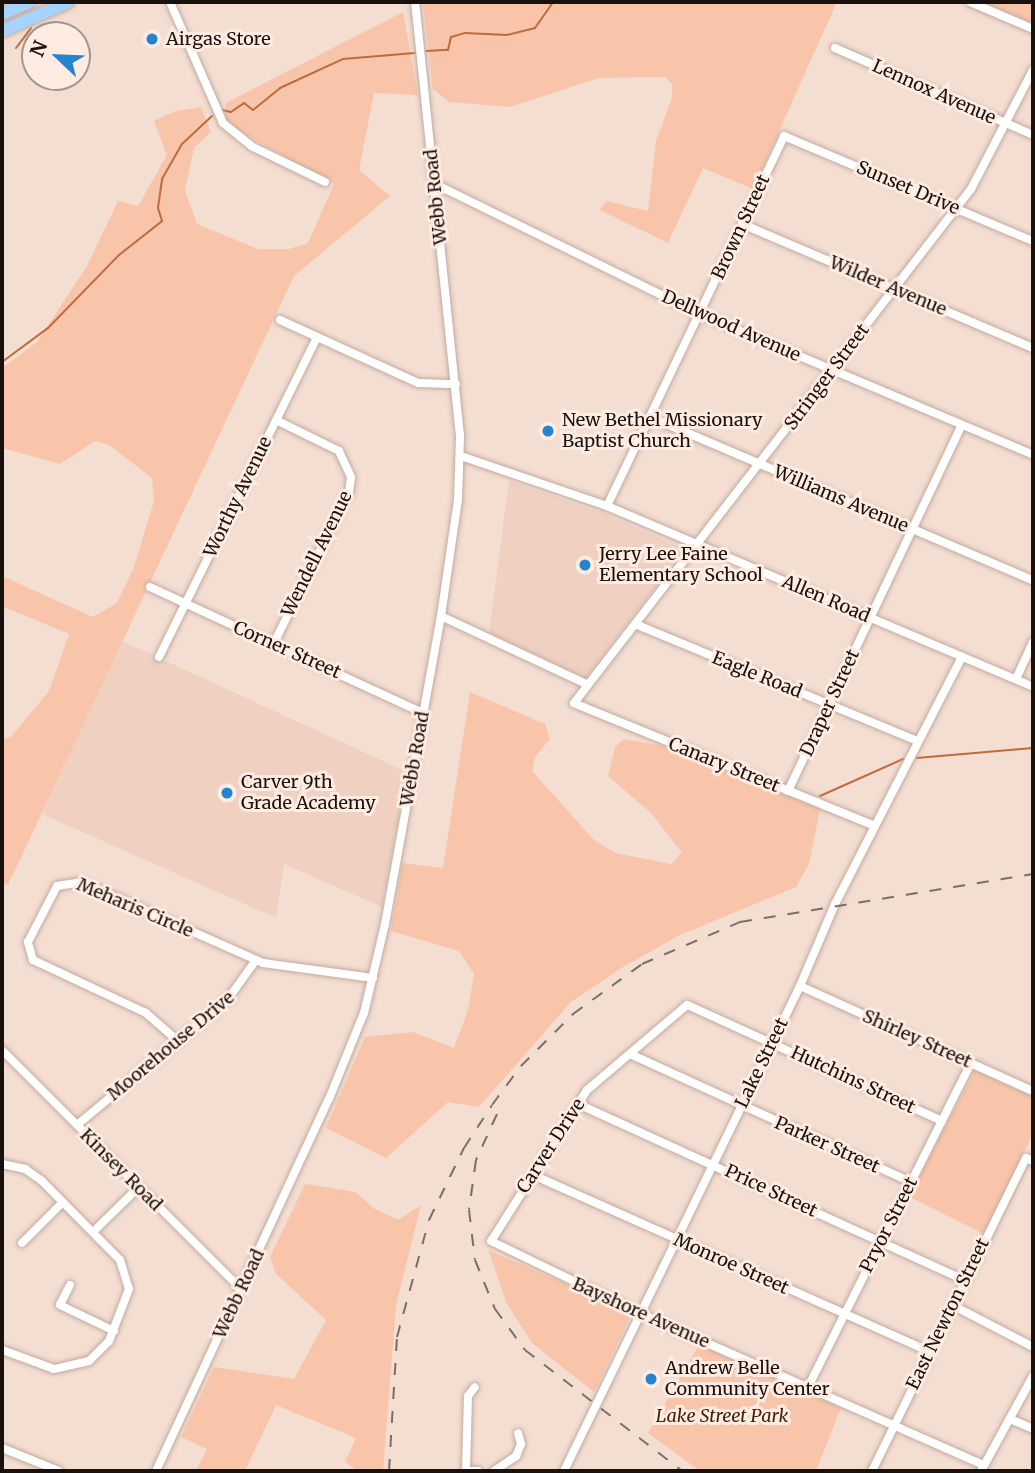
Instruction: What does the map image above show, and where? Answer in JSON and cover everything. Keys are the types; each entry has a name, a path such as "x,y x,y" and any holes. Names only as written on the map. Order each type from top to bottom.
{"highway":[{"path":"2,14 28,2 33,17"},
{"path":"2,31 68,2"}],"street":[{"path":"170,2 223,124 253,147 325,182"},
{"name":"Webb Road","path":"156,1471 338,1079 373,978 424,713 441,616 461,456 456,384 415,2"},
{"path":"970,2 1033,29"},
{"name":"Lennox Avenue","path":"835,48 1033,135"},
{"name":"Stringer Street","path":"574,703 979,178 1033,71"},
{"name":"Sunset Drive","path":"783,136 1033,241"},
{"name":"Brown Street","path":"607,506 783,136"},
{"name":"Dellwood Avenue","path":"435,184 700,314 1033,455"},
{"name":"Wilder Avenue","path":"742,224 1033,348"},
{"path":"280,320 418,383 456,384"},
{"name":"Worthy Avenue","path":"159,657 317,337"},
{"name":"Williams Avenue","path":"650,417 1033,580"},
{"name":"Wendell Avenue","path":"274,645 349,492 351,477 339,451 276,420"},
{"name":"Draper Street","path":"788,791 962,425"},
{"name":"Allen Road","path":"461,456 607,506 1033,687"},
{"name":"Corner Street","path":"150,587 424,713"},
{"path":"441,616 588,685"},
{"name":"Eagle Road","path":"635,624 918,741"},
{"path":"1016,679 1033,642"},
{"name":"Lake Street","path":"564,1471 875,826 962,657"},
{"name":"Canary Street","path":"574,703 875,826"},
{"name":"Meharis Circle","path":"178,1041 146,1013 33,960 28,942 54,889 64,882 81,882 256,960 373,978"},
{"name":"Moorehouse Drive","path":"77,1125 237,990 256,960"},
{"name":"Shirley Street","path":"800,986 1033,1091"},
{"name":"Hutchins Street","path":"687,1005 942,1121"},
{"name":"Carver Drive","path":"492,1243 578,1104 687,1005"},
{"name":"Kinsey Road","path":"2,1050 241,1289"},
{"name":"Parker Street","path":"630,1054 911,1182"},
{"name":"Pryor Street","path":"808,1387 971,1063"},
{"name":"Price Street","path":"578,1104 964,1280"},
{"name":"East Newton Street","path":"872,1471 964,1280 1030,1160"},
{"path":"2,1164 33,1174 93,1232 127,1273 128,1297 114,1331 89,1361 63,1369 43,1367 2,1350"},
{"name":"Monroe Street","path":"533,1175 929,1351"},
{"path":"93,1232 139,1187"},
{"path":"22,1243 63,1202"},
{"name":"Bayshore Avenue","path":"492,1243 639,1312 894,1424 982,1468"},
{"path":"70,1285 60,1305 114,1331"},
{"path":"952,1305 1033,1347"},
{"path":"982,1468 1033,1376"},
{"path":"475,1387 468,1395 466,1471 478,1471"},
{"path":"1010,1419 1033,1429"},
{"path":"494,1471 516,1456 521,1444 518,1433"},
{"path":"2,1448 59,1471"},
{"path":"27,1471 32,1460"}],"shaded area":[{"name":"Jerry Lee Faine Elementary School","path":"509,481 602,513 684,549 586,678 489,633"},
{"name":"Carver 9th Grade Academy","path":"120,640 407,772 382,907 284,864 276,918 42,814"}],"green space":[{"path":"423,2 837,2 753,189 703,168 668,243 600,210 606,201 648,211 656,141 672,98 672,84 665,77 599,78 510,107 449,102 433,89"},
{"path":"981,2 1033,2 1033,23"},
{"path":"403,12 418,95 374,93 359,170 390,196 294,276 8,885 2,882 2,739 11,737 49,691 69,634 2,606 2,576 93,617 117,603 134,567 154,501 152,478 109,445 95,441 60,464 2,448 2,368 37,342 87,266 118,201 138,206 167,155 154,121 176,111 201,107 211,132 194,148 185,190 197,224 258,249 289,249 308,243 334,184 224,122 226,103"},
{"path":"470,692 545,724 550,739 535,757 532,771 595,841 616,853 671,864 682,853 651,813 608,776 615,747 624,739 668,747 820,809 809,864 796,887 680,935 623,967 571,1002 479,1107 448,1102 386,1158 326,1128 365,1037 413,1032 454,1048 468,1010 474,974 459,951 391,931 402,863 443,868"},
{"path":"976,1069 1033,1097 1033,1134 983,1234 908,1196"},
{"path":"305,1184 356,1192 373,1208 398,1220 421,1205 396,1305 383,1471 358,1471 345,1462 356,1438 276,1405 245,1471 196,1471 207,1449 181,1437 214,1367 294,1379 326,1320 276,1274 270,1257"},
{"path":"488,1250 632,1313 594,1392 532,1343 507,1304"},
{"name":"Lake Street Park","path":"699,1345 841,1408 816,1471 700,1471 648,1433"}],"waterway":[{"path":"426,51 448,50 451,37 465,33 507,35 535,28 553,2"},
{"path":"16,48 21,41"},
{"path":"222,110 231,112 244,103 253,110 280,88 343,59 415,53"},
{"path":"2,362 48,328 119,255 162,221 158,208 162,179 182,144 212,116"},
{"path":"917,758 1033,748"},
{"path":"820,796 903,759"}],"railway":[{"path":"389,1471 397,1337 429,1220 464,1148 492,1105 521,1066 573,1014 642,964 740,922 1033,874"},
{"path":"497,1114 476,1160 469,1210 475,1260 495,1309 525,1350 682,1471"}],"place":[{"name":"Airgas Store","path":"152,39"},
{"name":"New Bethel Missionary Baptist Church","path":"548,431"},
{"name":"Jerry Lee Faine Elementary School","path":"585,565"},
{"name":"Carver 9th Grade Academy","path":"227,793"},
{"name":"Andrew Belle Community Center","path":"651,1379"}]}
